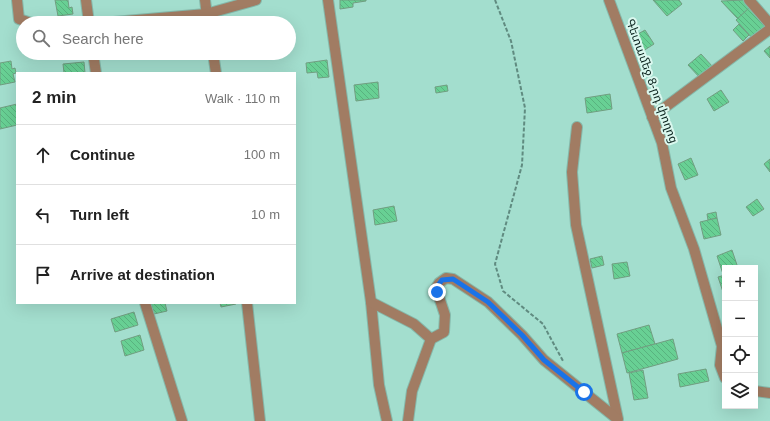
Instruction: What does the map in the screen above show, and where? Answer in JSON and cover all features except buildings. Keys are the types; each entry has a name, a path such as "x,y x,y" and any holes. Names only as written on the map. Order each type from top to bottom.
{"street":[{"path":"17,0 19,16"},
{"path":"86,0 88,16"},
{"path":"205,0 207,16"},
{"path":"215,16 256,0"},
{"path":"328,0 371,302 379,384 387,421"},
{"name":"Գետամեջ 8-րդ փողոց","path":"609,0 662,143 670,188 694,249 722,346 720,365 723,373"},
{"path":"749,0 770,24"},
{"path":"652,117 770,28"},
{"path":"94,60 96,72"},
{"path":"213,60 216,72"},
{"path":"577,127 572,172 576,225 618,419"},
{"path":"408,421 412,391 431,339 444,332 446,324 445,315 436,288 442,280 453,279 488,302 522,335 544,360 618,419"},
{"path":"371,302 414,324 431,339"},
{"path":"145,304 182,421"},
{"path":"247,304 260,421"},
{"path":"758,391 770,393"}],"path":[{"path":"495,0 511,41 525,108 522,166 495,264 503,291 543,324 565,365"}],"route":[{"path":"437,292 436,288 442,280 446,278 453,279 488,302 522,335 544,360 584,392"}]}
